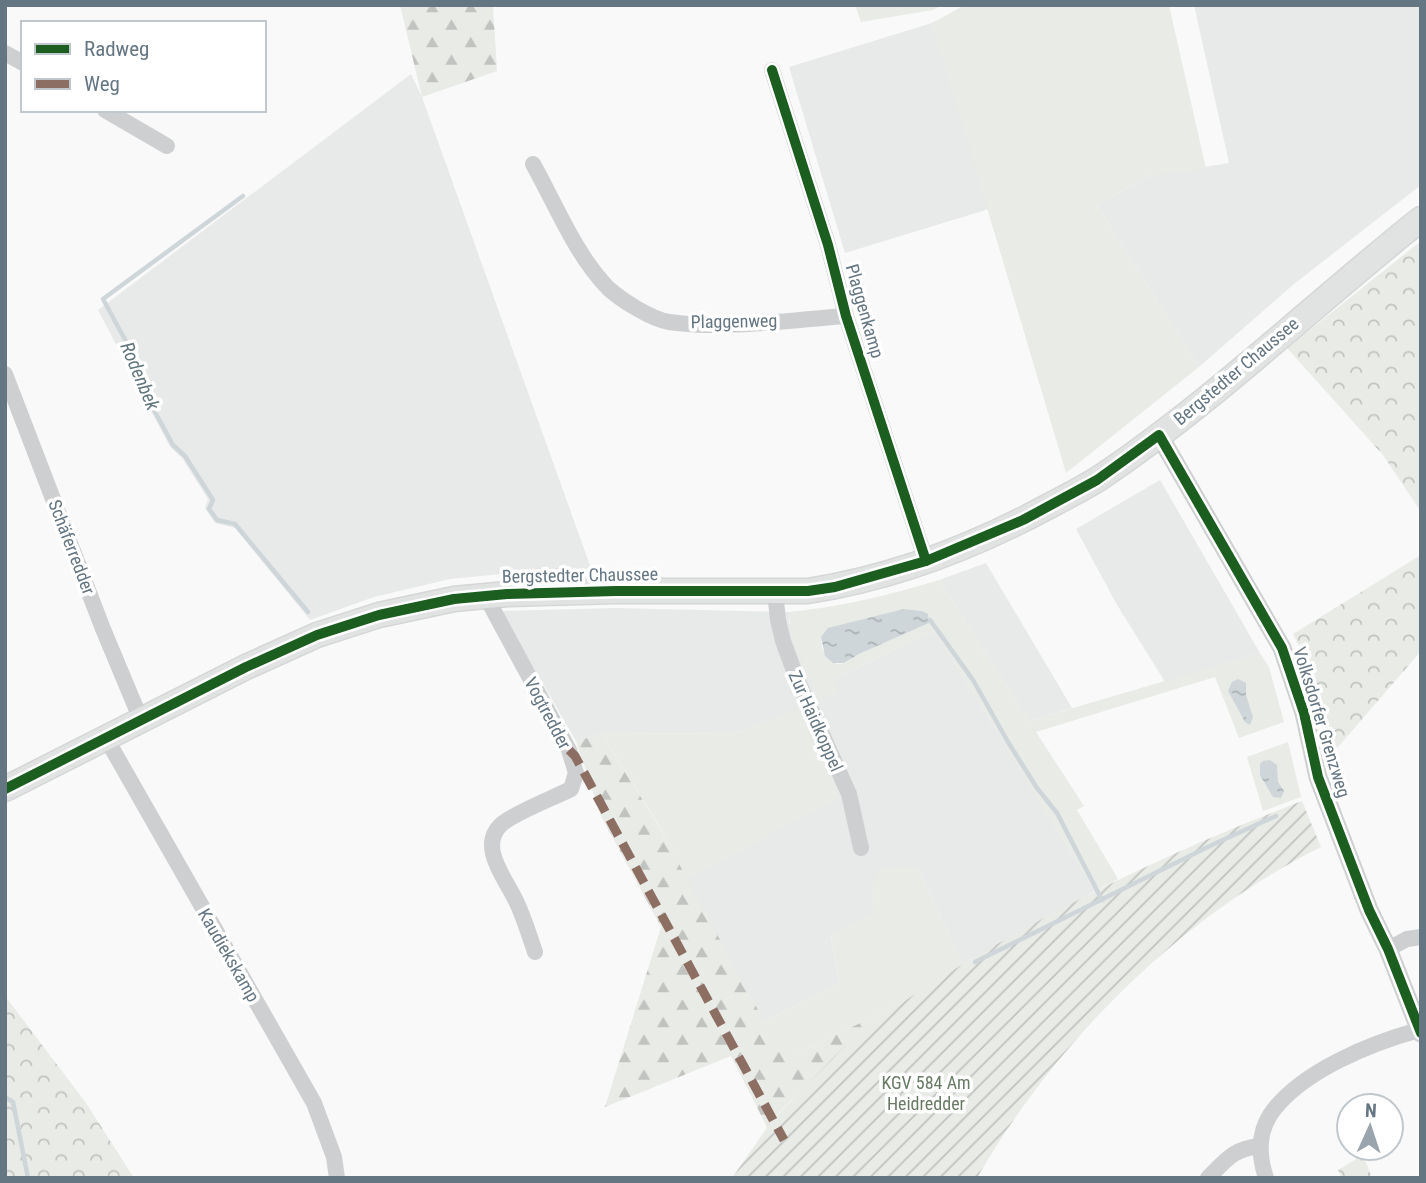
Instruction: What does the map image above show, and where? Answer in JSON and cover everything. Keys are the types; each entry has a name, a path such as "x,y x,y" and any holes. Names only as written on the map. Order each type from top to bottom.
{"main road":[{"name":"Bergstedter Chaussee","path":"5,789 246,667 317,635 379,615 485,595 616,591 808,591 835,587 926,561 1023,520 1086,486 1159,435 1421,219"}],"street":[{"path":"5,53 21,62"},
{"name":"Plaggenkamp","path":"772,71 828,246 846,316 926,561"},
{"path":"108,112 167,146"},
{"name":"Plaggenweg","path":"533,164 584,256 610,289 634,306 666,321 703,324 846,316"},
{"name":"Schäferredder","path":"5,374 141,720"},
{"name":"Volksdorfer Grenzweg","path":"1159,435 1282,648 1304,713 1318,777 1420,1032"},
{"name":"Zur Haidkoppel","path":"775,592 783,641 797,679 849,794 861,848"},
{"name":"Vogtredder","path":"485,595 569,750 576,773 571,789 503,823 492,842 493,856 515,899 535,952"},
{"name":"Kaudiekskamp","path":"106,738 314,1102 334,1157 337,1178"},
{"path":"1388,949 1407,939 1421,937"},
{"path":"1266,1178 1261,1165 1260,1146 1264,1129 1271,1114 1292,1092 1320,1071 1358,1051 1420,1032"},
{"path":"1208,1178 1230,1156 1243,1148 1260,1146"}],"shaded area":[{"path":"1194,5 1421,5 1421,185 1294,284 1199,367 1097,205 1148,176 1229,163"},
{"path":"932,23 989,209 845,253 789,67"},
{"path":"411,74 422,97 592,571 513,573 450,579 374,597 310,620 235,528 215,523 205,508 208,499 182,458 170,447 98,310"},
{"path":"1160,480 1260,653 1165,682 1116,603 1076,529"},
{"path":"986,563 1072,708 1029,721 939,580"},
{"path":"616,608 789,612 789,623 832,679 935,631 1095,891 963,964 917,866 873,883 874,913 831,936 839,983 763,1022 686,879 837,798 798,709 735,733 602,734 576,741 501,611"}],"green space":[{"path":"400,5 493,5 497,71 422,97"},
{"path":"855,5 942,5 933,10 861,22"},
{"path":"965,5 1169,5 1206,169 1148,176 1097,205 1199,367 1066,473 932,23"},
{"path":"1421,241 1421,512 1383,455 1287,348"},
{"path":"1421,555 1421,651 1332,754 1316,684 1293,634"},
{"path":"939,580 1029,721 1260,653 1269,667 1284,722 1239,738 1215,677 1036,732 1084,806 1077,810 1118,879 1095,891 935,631 832,679 838,692 819,700 792,634 789,612 846,604","holes":["904,609 922,611 929,623 859,654 845,663 837,664 822,649 821,637"]},
{"path":"799,708 837,790 838,798 686,879 658,824 602,734 735,733"},
{"path":"602,734 658,825 785,1060 909,999 857,1037 766,1125 731,1056 605,1107 661,927 601,816 576,741"},
{"path":"1288,742 1301,797 1263,811 1247,757"},
{"name":"KGV 584 Am Heidredder","path":"1302,801 1321,847 1269,876 1219,909 1125,988 1083,1032 1044,1079 1008,1128 977,1178 732,1178 767,1128 766,1125 845,1046 908,999 999,943 1110,884 1224,832"},
{"path":"917,866 963,964 909,999 785,1060 763,1022 839,983 831,935 874,913 873,883 883,867"},
{"path":"5,996 86,1103 134,1178 5,1178"},
{"path":"1351,1162 1366,1162 1372,1178 1342,1178 1338,1170"}],"water":[{"path":"904,609 928,614 929,623 844,663 833,663 825,656 821,637 828,628"},
{"path":"1238,679 1246,683 1246,695 1253,717 1250,725 1245,722 1228,691 1232,682"},
{"path":"1270,760 1277,765 1278,782 1284,791 1281,798 1273,797 1260,775 1260,764"}],"waterway":[{"name":"Rodenbek","path":"243,196 103,299 136,360 136,377 173,445 185,456 213,500 209,509 217,520 235,524 308,612"},
{"path":"930,620 973,680 1037,788 1057,813 1102,900"},
{"path":"975,962 1276,816"},
{"path":"5,1097 13,1102 28,1178"}],"marked path":[{"path":"569,750 575,756 784,1140"}],"cycle path":[{"path":"772,70 828,245 846,316 926,561"},
{"path":"5,789 246,667 317,635 379,615 454,599 507,594 808,591 835,587 926,561 1023,520 1097,480 1159,435 1282,648 1304,713 1318,777 1369,910 1388,949 1421,1033"}]}
